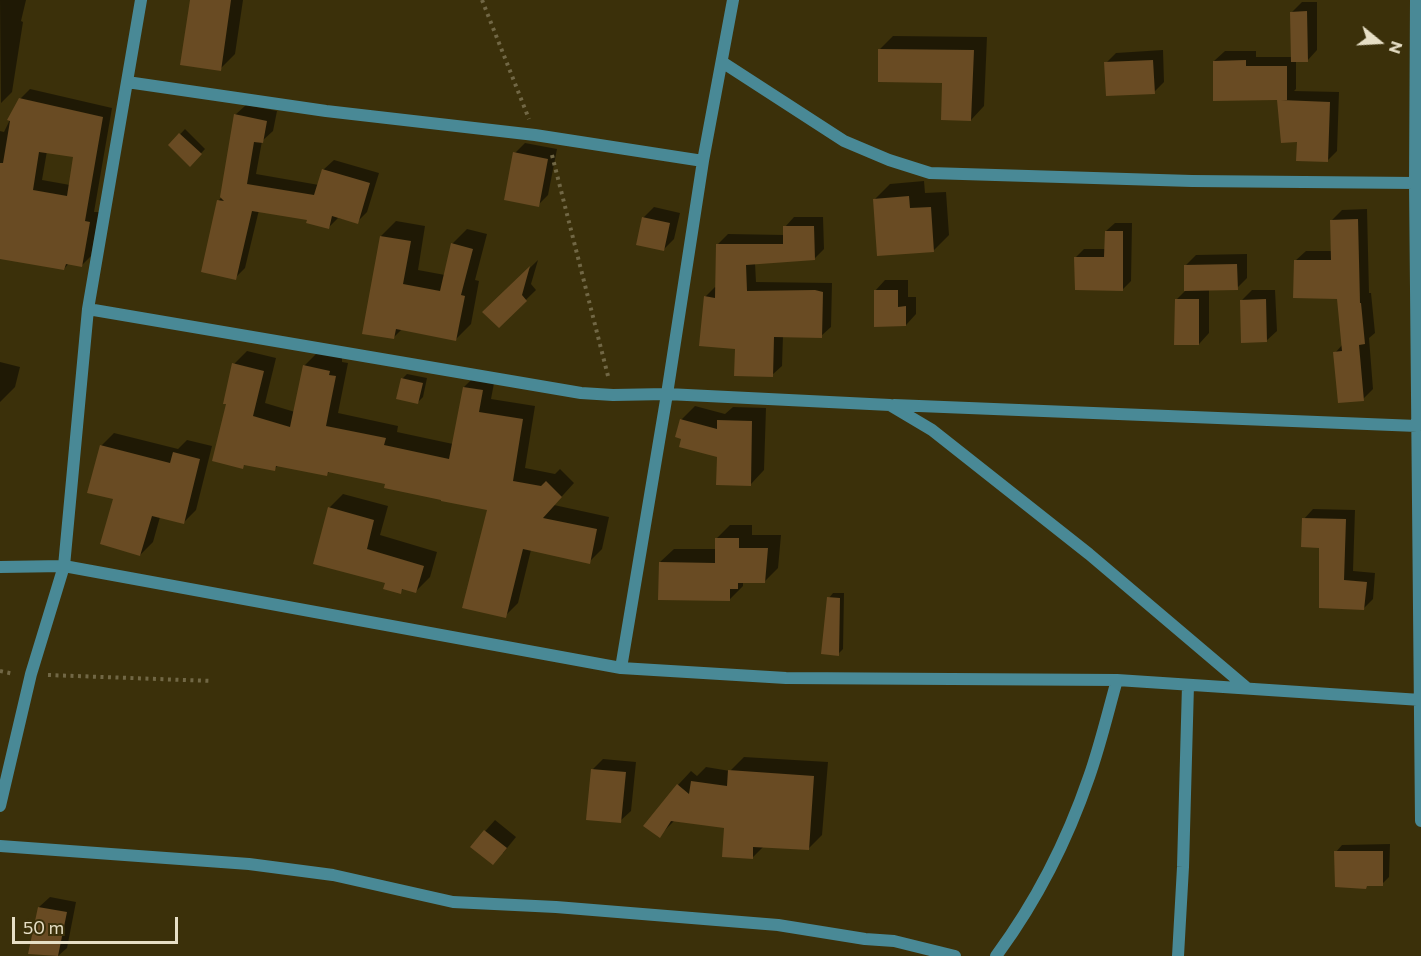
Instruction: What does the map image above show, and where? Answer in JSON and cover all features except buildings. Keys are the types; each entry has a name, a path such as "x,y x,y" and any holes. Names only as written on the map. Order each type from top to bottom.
{"street":[{"path":"0,806 32,674 64,566 88,309 141,0"},
{"path":"621,668 703,161 733,0"},
{"path":"1416,0 1415,183 1421,821"},
{"path":"722,62 844,141 889,160 930,173 1192,181 1415,183"},
{"path":"127,82 326,111 535,135 703,161"},
{"path":"88,309 581,393 667,394 1417,426"},
{"path":"890,405 932,430 1089,554 1247,688"},
{"path":"0,567 64,566 621,668 786,678 1117,680 1421,700"},
{"path":"996,956 1019,925 1059,852 1089,777 1117,680"},
{"path":"1178,956 1188,685"},
{"path":"0,846 249,864 333,875 453,902 556,907 778,925 865,939 894,941 955,956"}],"path":[{"path":"482,0 535,135 552,152 613,395"},
{"path":"0,671 17,675 212,681"}]}
